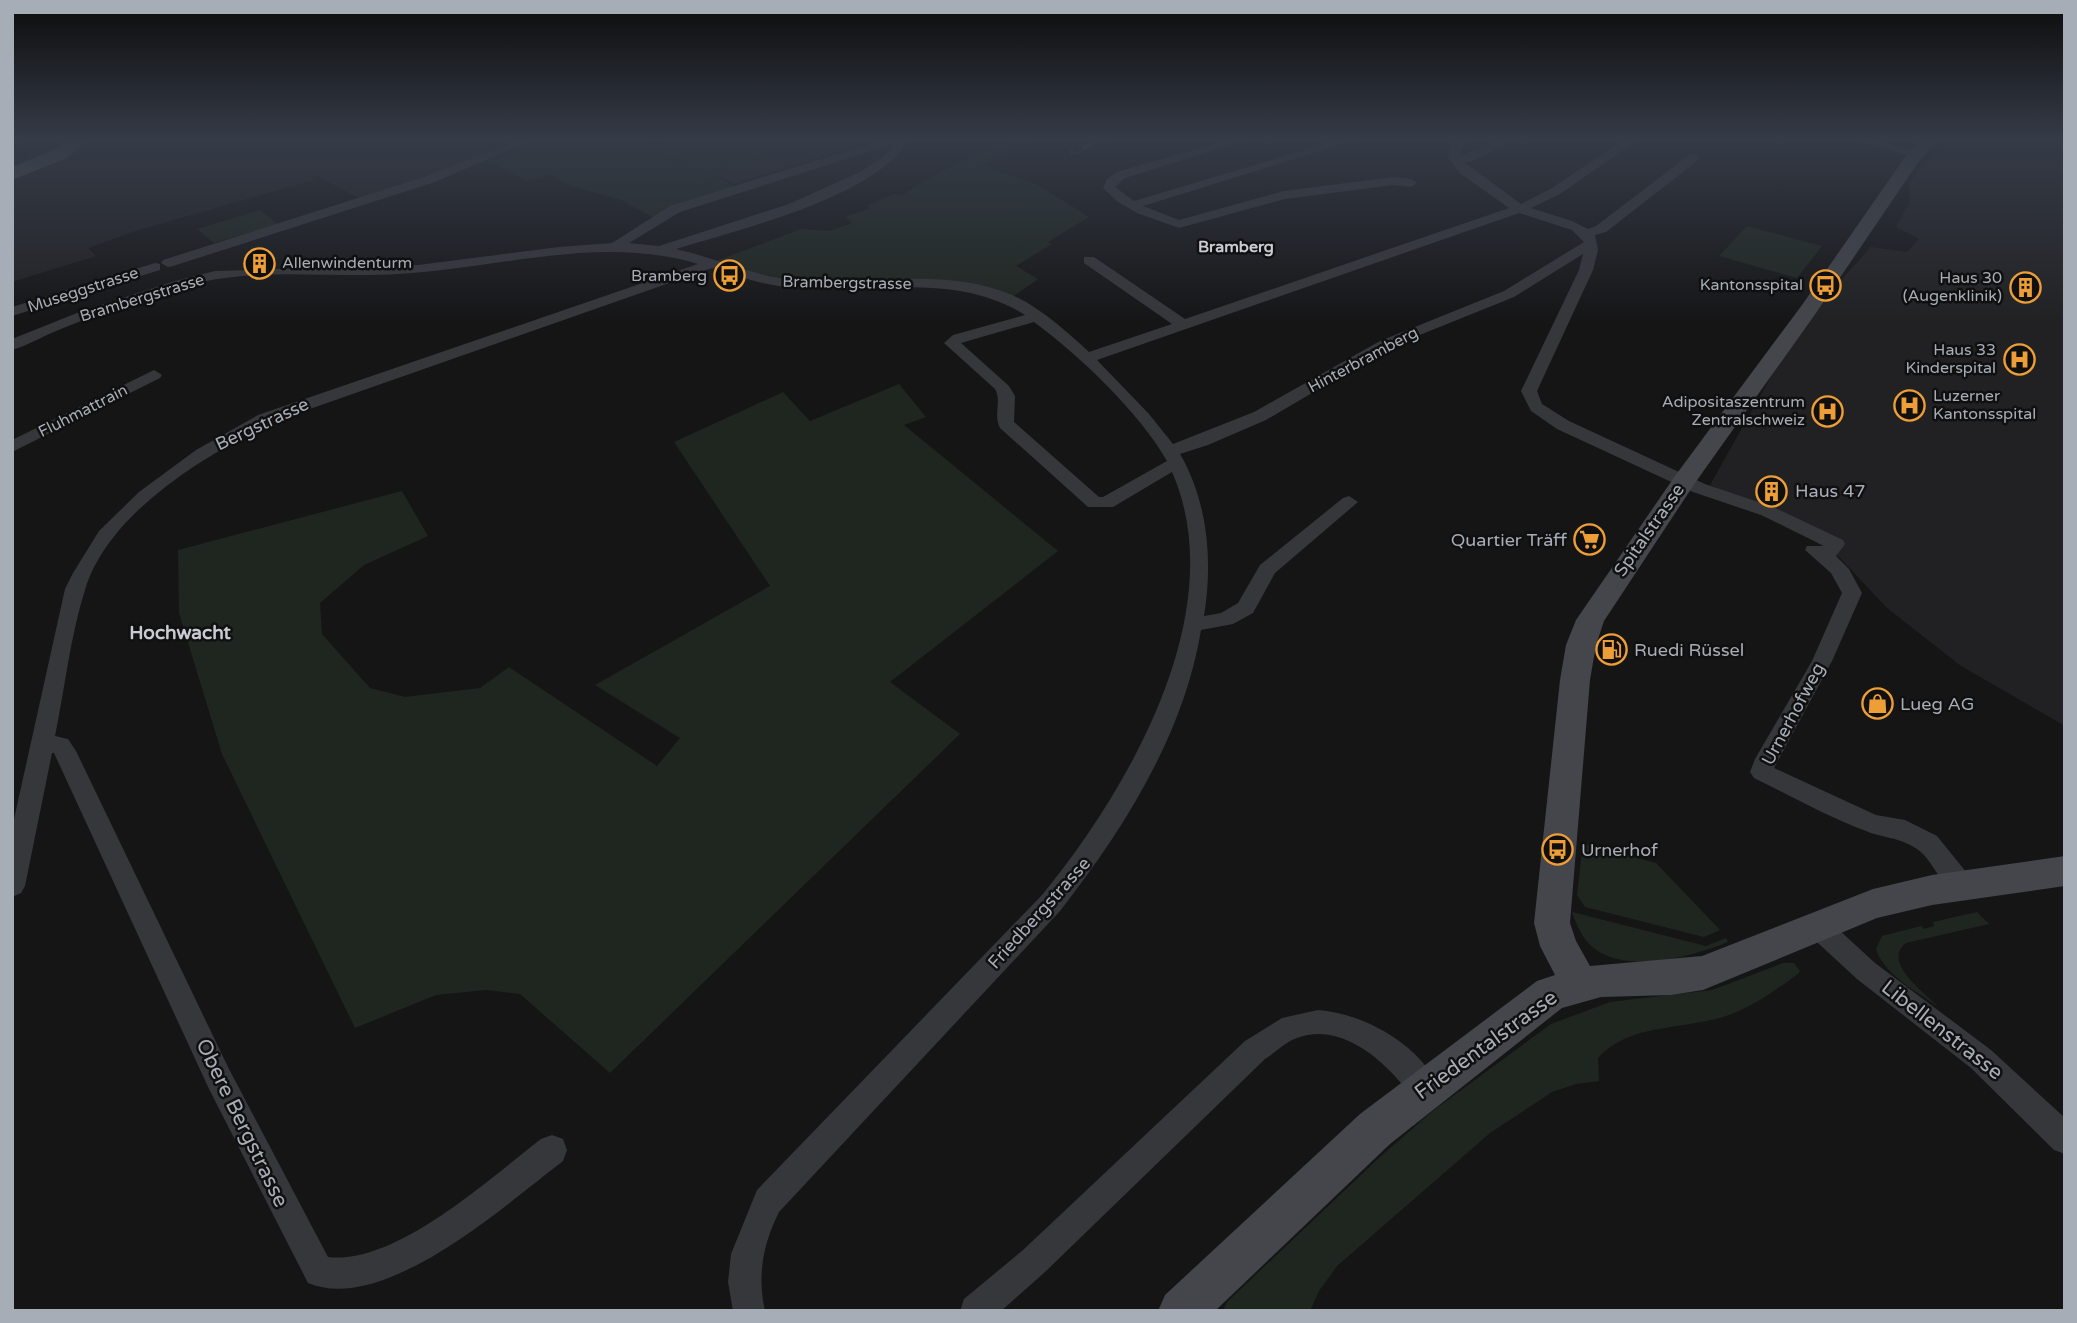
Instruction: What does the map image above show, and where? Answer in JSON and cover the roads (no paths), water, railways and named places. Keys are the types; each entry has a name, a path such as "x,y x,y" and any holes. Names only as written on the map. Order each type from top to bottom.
{"main road":[{"name":"Spitalstrasse","path":"1581,985 1559,946 1552,923 1577,662 1581,645 1596,610 1684,481 1885,201"},
{"name":"Friedentalstrasse","path":"1181,1311 1375,1129 1551,993 1621,978 1671,978 1703,973 1952,871 2065,871"}],"street":[{"name":"Museggstrasse","path":"12,312 363,201"},
{"path":"615,247 654,219 702,201"},
{"path":"660,250 803,201"},
{"path":"1127,201 1168,223 1179,224 1263,201"},
{"path":"1133,205 1147,201"},
{"path":"1508,201 1518,208 1588,239"},
{"path":"1087,358 1534,201"},
{"name":"Hinterbramberg","path":"1034,317 958,338 952,343 953,347 1000,386 1007,396 1004,416 1006,424 1094,503 1107,503 1153,474 1173,457 1202,441 1260,416 1385,344 1509,294 1638,201"},
{"name":"Urnerhofweg","path":"1588,239 1587,270 1529,391 1530,400 1543,414 1563,425 1711,493 1824,556 1849,580 1852,593 1822,661 1763,765 1762,772 1873,824 1897,827 1928,843 1952,871"},
{"name":"Brambergstrasse","path":"12,345 52,326 215,276 419,269 554,251 615,247 660,250 755,277 797,284 946,285 1007,298 1087,358"},
{"path":"1089,260 1184,326"},
{"name":"Bergstrasse","path":"12,886 75,589 91,556 110,529 201,453 264,419 709,265"},
{"name":"Friedbergstrasse","path":"749,1311 744,1281 746,1254 756,1224 768,1202 1051,903 1093,852 1136,782 1163,722 1194,624 1199,547 1193,504 1173,457 1122,394 1087,358"},
{"name":"Fluhmattrain","path":"12,447 155,375"},
{"path":"1194,624 1226,619 1246,608 1266,569 1349,502"},
{"name":"Obere Bergstrasse","path":"42,744 60,745 65,751 186,1010 275,1191 319,1272 355,1272 377,1266 419,1248 552,1150"},
{"name":"Libellenstrasse","path":"1815,925 1866,971 1982,1059 2065,1139"},
{"path":"976,1311 1034,1261 1255,1050 1295,1025 1336,1022 1372,1035 1425,1088"}],"place":[{"name":"Allenwindenturm","path":"259,263"},
{"name":"Bramberg","path":"730,276"},
{"name":"Kantonsspital","path":"1826,285"},
{"name":"Haus 30 (Augenklinik)","path":"2025,287"},
{"name":"Haus 33 Kinderspital","path":"2019,359"},
{"name":"Luzerner Kantonsspital","path":"1910,405"},
{"name":"Adipositaszentrum Zentralschweiz","path":"1828,411"},
{"name":"Haus 47","path":"1772,491"},
{"name":"Quartier Träff","path":"1590,540"},
{"name":"Ruedi Rüssel","path":"1611,650"},
{"name":"Lueg AG","path":"1877,704"},
{"name":"Urnerhof","path":"1558,850"}],"district":[{"name":"Bramberg","path":"1236,247"},
{"name":"Hochwacht","path":"180,633"}]}
